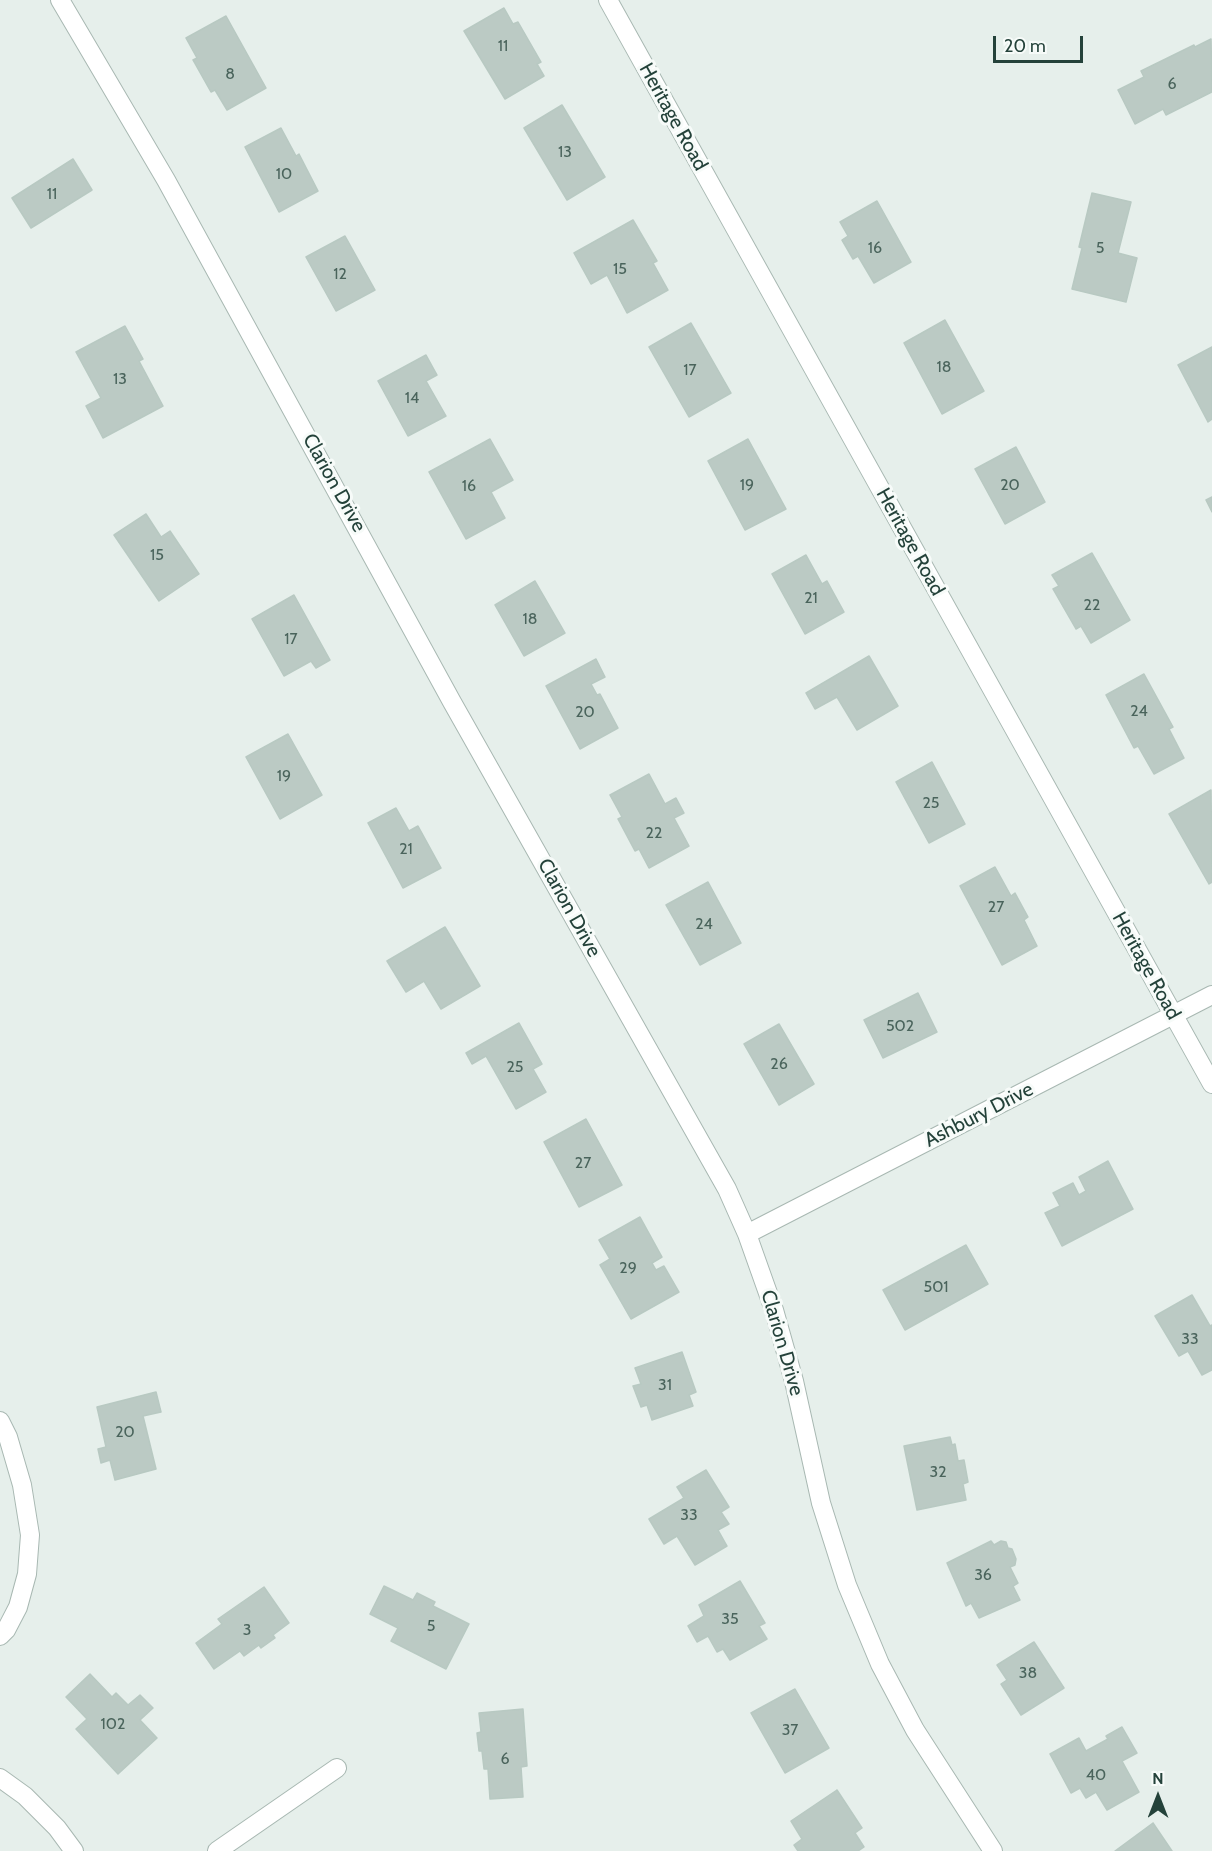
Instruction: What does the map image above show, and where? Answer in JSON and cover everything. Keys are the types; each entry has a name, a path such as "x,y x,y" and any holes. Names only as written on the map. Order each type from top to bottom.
{"street":[{"name":"Clarion Drive","path":"60,0 188,220 447,692 727,1189 747,1234 783,1341 821,1503 847,1585 880,1664 915,1730 993,1851"},
{"name":"Heritage Road","path":"608,0 1212,1084"},
{"name":"Ashbury Drive","path":"747,1234 1212,995"},
{"path":"0,1421 8,1437 22,1485 30,1535 27,1574 21,1596 14,1615 0,1636"},
{"path":"218,1851 337,1768"},
{"path":"0,1778 26,1796 57,1828 74,1851"}],"building":[{"path":"504,8 513,24 518,22 541,62 537,64 544,76 505,99 464,31"},
{"path":"226,16 266,88 227,110 215,90 211,92 193,60 197,58 186,38"},
{"path":"1211,39 1212,92 1166,115 1163,109 1135,124 1118,90 1144,77 1141,71"},
{"path":"562,105 605,177 567,200 524,128"},
{"path":"281,128 296,156 299,154 318,191 279,212 245,147"},
{"path":"73,159 92,190 31,228 12,198"},
{"path":"1092,193 1131,202 1118,253 1137,258 1126,302 1072,289"},
{"path":"877,201 911,262 874,283 858,256 853,259 842,240 848,236 840,222"},
{"path":"633,220 657,261 653,263 668,290 627,313 607,275 591,284 574,253"},
{"path":"345,236 375,290 336,311 306,257"},
{"path":"945,320 984,391 942,414 904,343"},
{"path":"691,323 731,393 689,417 649,347"},
{"path":"125,326 143,359 139,361 163,406 103,438 86,406 101,398 76,352"},
{"path":"1212,347 1212,419 1208,422 1178,365"},
{"path":"426,355 437,375 426,381 446,416 408,436 378,381"},
{"path":"490,439 513,480 491,492 505,518 466,539 429,472"},
{"path":"748,439 786,509 745,530 708,461"},
{"path":"1016,447 1045,502 1005,524 975,469"},
{"path":"1212,497 1212,512 1206,500"},
{"path":"146,514 161,537 170,531 199,574 159,601 114,535"},
{"path":"1092,553 1130,620 1091,643 1081,626 1076,629 1053,589 1059,586 1052,575"},
{"path":"806,555 822,584 827,581 844,612 805,634 772,574"},
{"path":"535,581 565,633 524,656 495,605"},
{"path":"294,595 330,660 316,668 311,661 284,676 252,619"},
{"path":"869,656 898,706 857,730 837,697 815,709 806,693"},
{"path":"596,659 605,677 591,684 597,695 600,694 618,728 580,749 546,686"},
{"path":"1144,674 1173,727 1169,729 1184,758 1154,774 1138,746 1134,748 1106,695"},
{"path":"288,734 322,795 280,819 246,757"},
{"path":"932,762 965,824 929,843 896,782"},
{"path":"649,774 665,804 676,798 684,813 674,818 689,846 649,868 639,849 635,851 618,819 622,817 610,795"},
{"path":"1211,790 1212,882 1209,884 1169,814"},
{"path":"396,808 409,831 418,826 441,868 403,888 368,823"},
{"path":"995,867 1011,896 1015,893 1028,917 1024,920 1037,946 1002,965 960,886"},
{"path":"708,882 741,943 700,965 666,905"},
{"path":"445,927 480,986 441,1009 424,981 406,992 387,961"},
{"path":"918,993 937,1032 883,1058 864,1020"},
{"path":"519,1023 542,1064 533,1069 546,1092 516,1109 486,1056 472,1064 466,1053"},
{"path":"779,1024 814,1084 779,1105 744,1044"},
{"path":"586,1119 622,1185 579,1207 544,1142"},
{"path":"1108,1161 1133,1209 1062,1246 1045,1213 1060,1206 1053,1193 1073,1183 1079,1195 1086,1191 1079,1177"},
{"path":"640,1217 662,1257 652,1263 656,1270 664,1266 679,1292 631,1319 600,1265 610,1259 599,1240"},
{"path":"966,1245 988,1284 905,1330 883,1290"},
{"path":"1192,1295 1210,1326 1212,1325 1212,1370 1202,1375 1188,1351 1179,1356 1155,1316"},
{"path":"682,1352 696,1392 689,1395 693,1406 652,1420 647,1405 641,1407 633,1386 641,1384 635,1368"},
{"path":"156,1392 161,1412 143,1416 156,1469 115,1480 110,1460 101,1463 98,1449 106,1447 97,1407"},
{"path":"950,1437 952,1445 955,1444 958,1461 964,1460 968,1482 963,1484 966,1500 917,1510 904,1446"},
{"path":"706,1470 729,1507 721,1512 729,1524 718,1530 727,1546 695,1565 677,1536 664,1544 649,1519 684,1498 677,1487"},
{"path":"991,1541 994,1545 1001,1541 1006,1542 1008,1548 1012,1549 1016,1559 1015,1565 1010,1567 1018,1583 1013,1586 1020,1600 979,1618 971,1603 966,1606 947,1563"},
{"path":"740,1581 765,1623 759,1626 767,1639 730,1660 723,1649 717,1652 708,1636 697,1642 688,1626 704,1616 699,1605"},
{"path":"384,1586 413,1600 417,1593 435,1602 433,1606 469,1624 446,1669 391,1641 398,1628 370,1614"},
{"path":"264,1587 289,1623 273,1635 275,1638 261,1648 259,1645 244,1656 240,1651 214,1669 196,1643 222,1624 218,1619"},
{"path":"1034,1642 1064,1688 1021,1715 1001,1684 1007,1680 997,1665"},
{"path":"90,1674 112,1697 116,1693 128,1705 140,1695 153,1708 140,1720 157,1738 118,1774 76,1729 87,1719 66,1697"},
{"path":"795,1689 829,1748 785,1773 751,1713"},
{"path":"523,1709 527,1766 521,1767 523,1797 490,1799 488,1769 484,1769 482,1751 479,1751 477,1733 481,1732 479,1713"},
{"path":"1122,1727 1137,1753 1122,1761 1139,1792 1107,1810 1096,1792 1086,1798 1080,1788 1071,1793 1050,1754 1079,1738 1086,1751 1108,1739 1106,1736"},
{"path":"837,1790 862,1828 855,1833 864,1847 858,1851 798,1851 794,1845 802,1839 791,1821"},
{"path":"1153,1823 1172,1851 1115,1851"}]}
